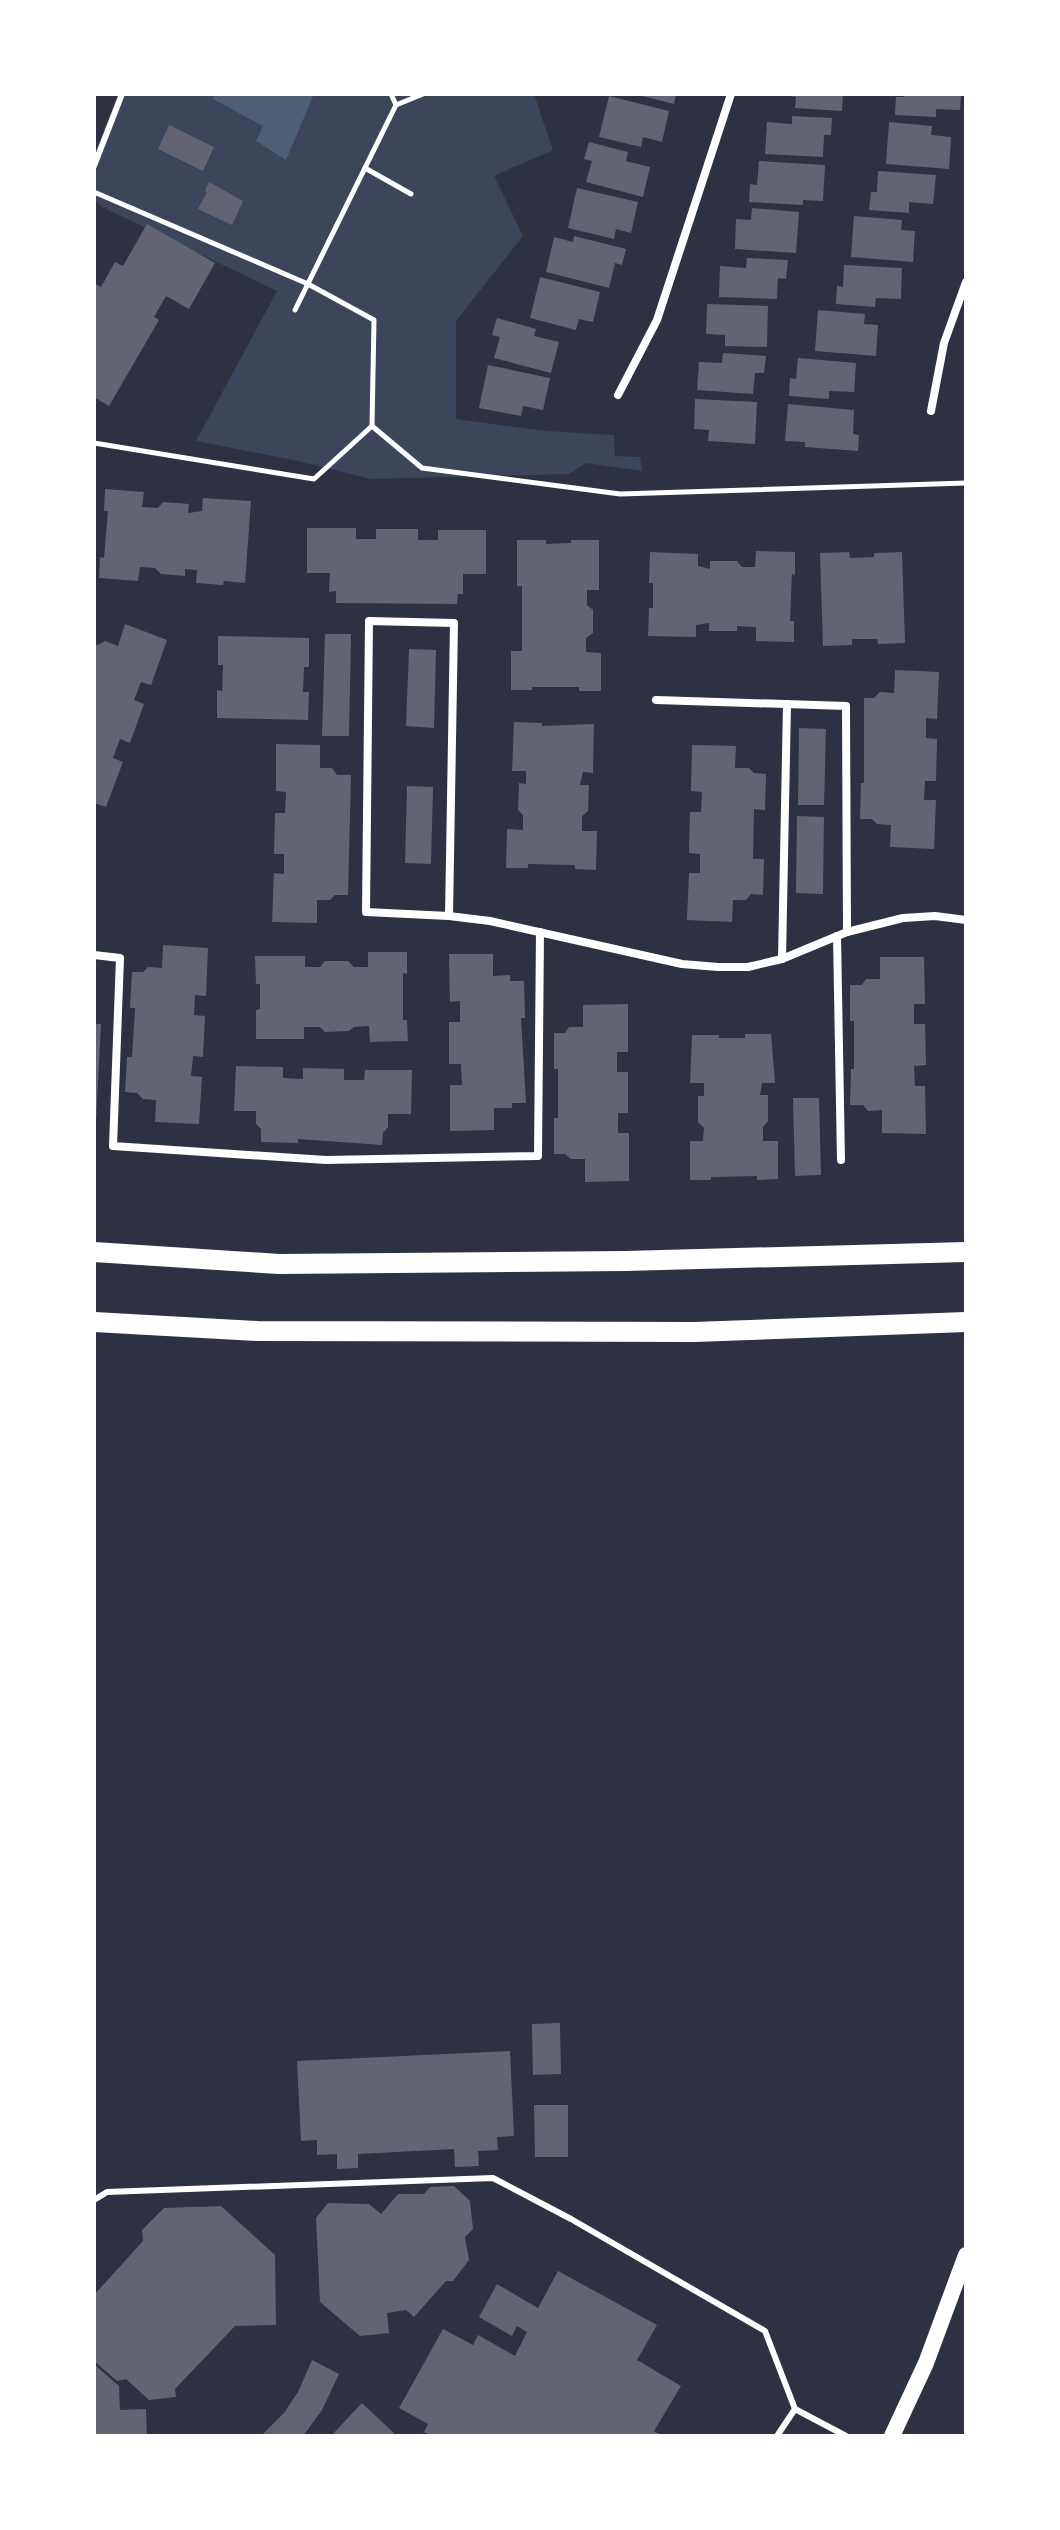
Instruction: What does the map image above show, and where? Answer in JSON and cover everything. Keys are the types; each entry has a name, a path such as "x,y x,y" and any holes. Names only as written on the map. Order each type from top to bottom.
{"main road":[{"path":"94,1252 279,1264 625,1261 966,1252"},
{"path":"94,1322 258,1331 647,1332 966,1322"},
{"path":"892,2436 926,2363 966,2255"}],"street":[{"path":"618,395 657,320 731,94"},
{"path":"931,411 944,343 966,282"},
{"path":"449,916 454,623 369,621 366,912 490,921 682,964 748,967 782,959 842,934 917,916 966,920"},
{"path":"656,700 846,706 841,1160"},
{"path":"782,959 787,704"},
{"path":"94,955 120,958 113,1146 326,1160 538,1156 540,932"}],"lane":[{"path":"94,166 122,94"},
{"path":"94,2200 107,2192 493,2178 571,2219 765,2331 795,2409 846,2436"},
{"path":"777,2436 795,2409"}],"path":[{"path":"391,94 396,105"},
{"path":"295,310 396,105 423,94"},
{"path":"365,168 411,194"},
{"path":"94,192 308,284 374,320 372,426 314,479 94,443"},
{"path":"372,426 422,468 620,494 966,483"}],"shaded area":[{"path":"118,94 534,94 553,150 494,176 523,236 456,321 456,419 546,431 614,435 615,456 640,457 642,471 586,463 569,474 371,479 196,441 277,291 102,207 94,199 94,156"},
{"path":"216,94 314,94 286,160 256,141 263,126 213,99"}],"building":[{"path":"635,94 676,94 674,104"},
{"path":"790,94 843,94 842,111 795,108 796,97"},
{"path":"904,94 961,94 960,110 936,109 936,117 895,115 896,97 904,97"},
{"path":"609,96 669,111 662,142 643,137 641,147 599,137"},
{"path":"792,116 832,118 831,135 824,135 823,157 765,154 767,122 792,124"},
{"path":"889,122 932,126 931,135 951,137 949,169 886,164"},
{"path":"169,125 214,147 203,171 158,149"},
{"path":"589,142 628,152 626,161 650,167 643,197 586,182 592,161 584,159"},
{"path":"759,161 825,165 823,201 803,200 803,205 749,202 750,184 757,185"},
{"path":"878,171 936,175 933,204 909,202 909,213 869,210 871,192 877,192"},
{"path":"209,182 243,201 232,225 198,209"},
{"path":"577,188 638,202 631,233 616,229 614,239 568,228"},
{"path":"752,208 799,212 796,253 735,249 736,219 751,220"},
{"path":"854,216 902,220 901,230 915,231 913,262 851,257"},
{"path":"147,224 215,263 189,309 166,296 154,317 159,320 109,406 94,397 94,283 101,287 115,262 123,266"},
{"path":"574,236 626,249 622,265 615,263 609,288 546,272 554,237 573,242"},
{"path":"747,258 788,260 786,279 778,278 777,299 719,297 720,266 746,268"},
{"path":"844,265 902,268 901,299 876,298 875,307 836,304 837,286 843,287"},
{"path":"540,277 600,292 593,322 579,319 576,330 530,318"},
{"path":"707,304 768,306 767,347 725,346 725,335 706,334"},
{"path":"818,310 865,314 864,324 878,325 876,356 815,351"},
{"path":"497,318 536,329 534,336 559,342 551,373 494,358 500,337 492,335"},
{"path":"723,353 766,356 764,373 755,373 753,394 697,390 699,362 722,363"},
{"path":"798,358 856,363 854,392 829,391 829,399 789,396 790,378 796,379"},
{"path":"488,365 550,378 543,410 523,406 521,416 479,408"},
{"path":"695,399 757,402 755,444 708,441 709,430 694,429"},
{"path":"788,404 854,410 853,434 859,435 858,451 805,447 805,442 785,441"},
{"path":"105,489 144,492 142,507 158,508 163,502 189,504 188,513 202,511 203,498 251,501 245,583 196,583 197,570 185,569 185,576 161,574 155,568 140,567 138,581 99,578 108,511 104,511"},
{"path":"307,528 356,528 356,539 376,539 376,529 418,529 418,540 438,540 438,530 486,530 486,574 463,574 463,594 458,594 457,604 336,603 336,591 329,592 330,573 307,573"},
{"path":"517,540 546,540 546,544 599,540 599,590 587,590 587,605 593,610 593,633 586,638 586,652 601,653 601,691 579,691 579,687 511,690 511,651 522,651 522,586 517,586"},
{"path":"756,551 795,552 790,621 794,621 794,642 756,641 756,627 737,626 737,631 709,631 709,623 696,625 696,637 648,636 649,608 653,608 653,583 649,583 650,552 698,554 698,566 710,569 710,561 737,561 742,567 755,567"},
{"path":"849,552 850,558 902,552 905,643 878,644 877,639 852,639 852,645 823,646 820,553"},
{"path":"125,624 167,640 151,685 141,682 134,700 144,704 130,743 120,739 113,758 123,762 106,807 94,803 94,644 105,641 118,646"},
{"path":"325,634 351,634 349,736 322,736"},
{"path":"218,636 309,638 309,667 304,667 303,692 309,692 308,720 217,718 217,690 222,691 223,665 218,665"},
{"path":"409,649 436,650 434,728 406,726"},
{"path":"895,670 939,672 937,719 926,718 926,738 937,739 936,781 925,781 924,800 936,800 934,849 890,847 891,825 860,819 861,783 864,783 864,698 874,698 880,692 894,693"},
{"path":"514,722 542,723 542,726 594,724 593,773 583,772 580,785 589,785 588,811 582,816 582,831 597,831 596,870 575,869 575,865 528,864 528,868 506,868 507,829 523,830 523,815 518,810 519,783 526,784 526,771 512,771"},
{"path":"799,728 826,729 824,805 798,805"},
{"path":"276,744 320,745 320,768 332,768 337,775 351,775 348,895 317,900 317,923 272,922 274,873 284,874 284,854 274,854 275,813 285,813 286,792 276,791"},
{"path":"692,745 736,746 735,768 749,768 754,773 766,774 765,810 754,809 753,859 764,859 763,895 751,894 746,900 733,900 732,922 687,920 689,873 700,873 700,854 689,853 690,812 701,812 702,792 691,791"},
{"path":"407,786 433,787 431,864 405,863"},
{"path":"797,816 824,817 823,894 796,893"},
{"path":"163,945 208,948 206,996 195,995 194,1015 205,1016 203,1057 193,1056 191,1076 202,1077 199,1124 155,1122 156,1100 125,1092 127,1057 132,1057 135,1008 130,1008 132,972 143,972 148,967 162,968"},
{"path":"368,952 407,952 407,974 403,973 403,1020 407,1020 408,1041 370,1042 369,1026 325,1032 320,1027 304,1027 304,1039 256,1039 260,984 256,984 255,956 305,956 305,967 320,967 325,961 348,961 354,967 368,967"},
{"path":"449,954 493,954 493,976 510,975 510,981 524,981 525,1018 521,1018 526,1103 512,1103 512,1108 494,1108 494,1130 450,1131 450,1085 462,1085 461,1064 449,1064 449,1022 460,1022 460,1001 450,1002"},
{"path":"880,957 924,957 925,1004 914,1004 914,1024 925,1024 926,1065 914,1066 915,1086 925,1086 926,1134 882,1133 882,1110 868,1111 863,1105 850,1105 854,1021 850,1021 850,985 862,985 866,979 880,979"},
{"path":"628,1004 628,1052 617,1052 617,1072 628,1072 628,1113 618,1113 618,1133 629,1133 629,1181 585,1182 585,1159 554,1154 558,1069 554,1069 554,1033 565,1033 569,1027 583,1027 583,1005"},
{"path":"94,1024 101,1024 96,1122 94,1122"},
{"path":"745,1034 771,1034 775,1083 762,1083 760,1095 768,1095 768,1121 763,1127 763,1141 778,1141 778,1179 757,1180 757,1176 690,1180 690,1141 703,1141 704,1128 698,1122 698,1096 704,1096 704,1083 690,1083 692,1035 745,1038"},
{"path":"236,1066 283,1067 283,1078 303,1079 303,1068 344,1069 344,1080 364,1080 365,1070 412,1070 411,1114 388,1114 388,1127 383,1133 382,1145 298,1139 298,1143 261,1142 256,1111 234,1111"},
{"path":"793,1098 819,1098 821,1175 795,1176"},
{"path":"560,2023 561,2074 533,2075 532,2024"},
{"path":"510,2051 514,2136 497,2137 498,2150 478,2151 479,2166 455,2167 454,2149 358,2154 358,2168 337,2169 337,2154 317,2155 317,2140 301,2141 297,2061"},
{"path":"534,2105 568,2105 568,2157 535,2157"},
{"path":"454,2186 470,2201 473,2229 465,2237 469,2260 453,2281 446,2281 414,2317 406,2310 387,2313 389,2333 360,2336 320,2302 316,2218 328,2203 369,2204 381,2214 398,2194 424,2194 430,2187"},
{"path":"221,2206 275,2255 276,2325 235,2326 175,2389 176,2397 149,2400 126,2379 117,2381 94,2361 94,2295 143,2241 142,2230 164,2208"},
{"path":"558,2271 657,2325 637,2360 681,2386 654,2431 662,2436 432,2436 424,2432 428,2424 399,2408 443,2329 473,2345 478,2335 515,2356 527,2332 517,2326 512,2336 479,2317 497,2284 538,2308"},
{"path":"312,2360 339,2374 322,2410 303,2436 261,2436 284,2413 298,2392"},
{"path":"94,2364 119,2386 120,2410 146,2409 147,2436 94,2436"},
{"path":"362,2403 397,2436 331,2436"}]}
